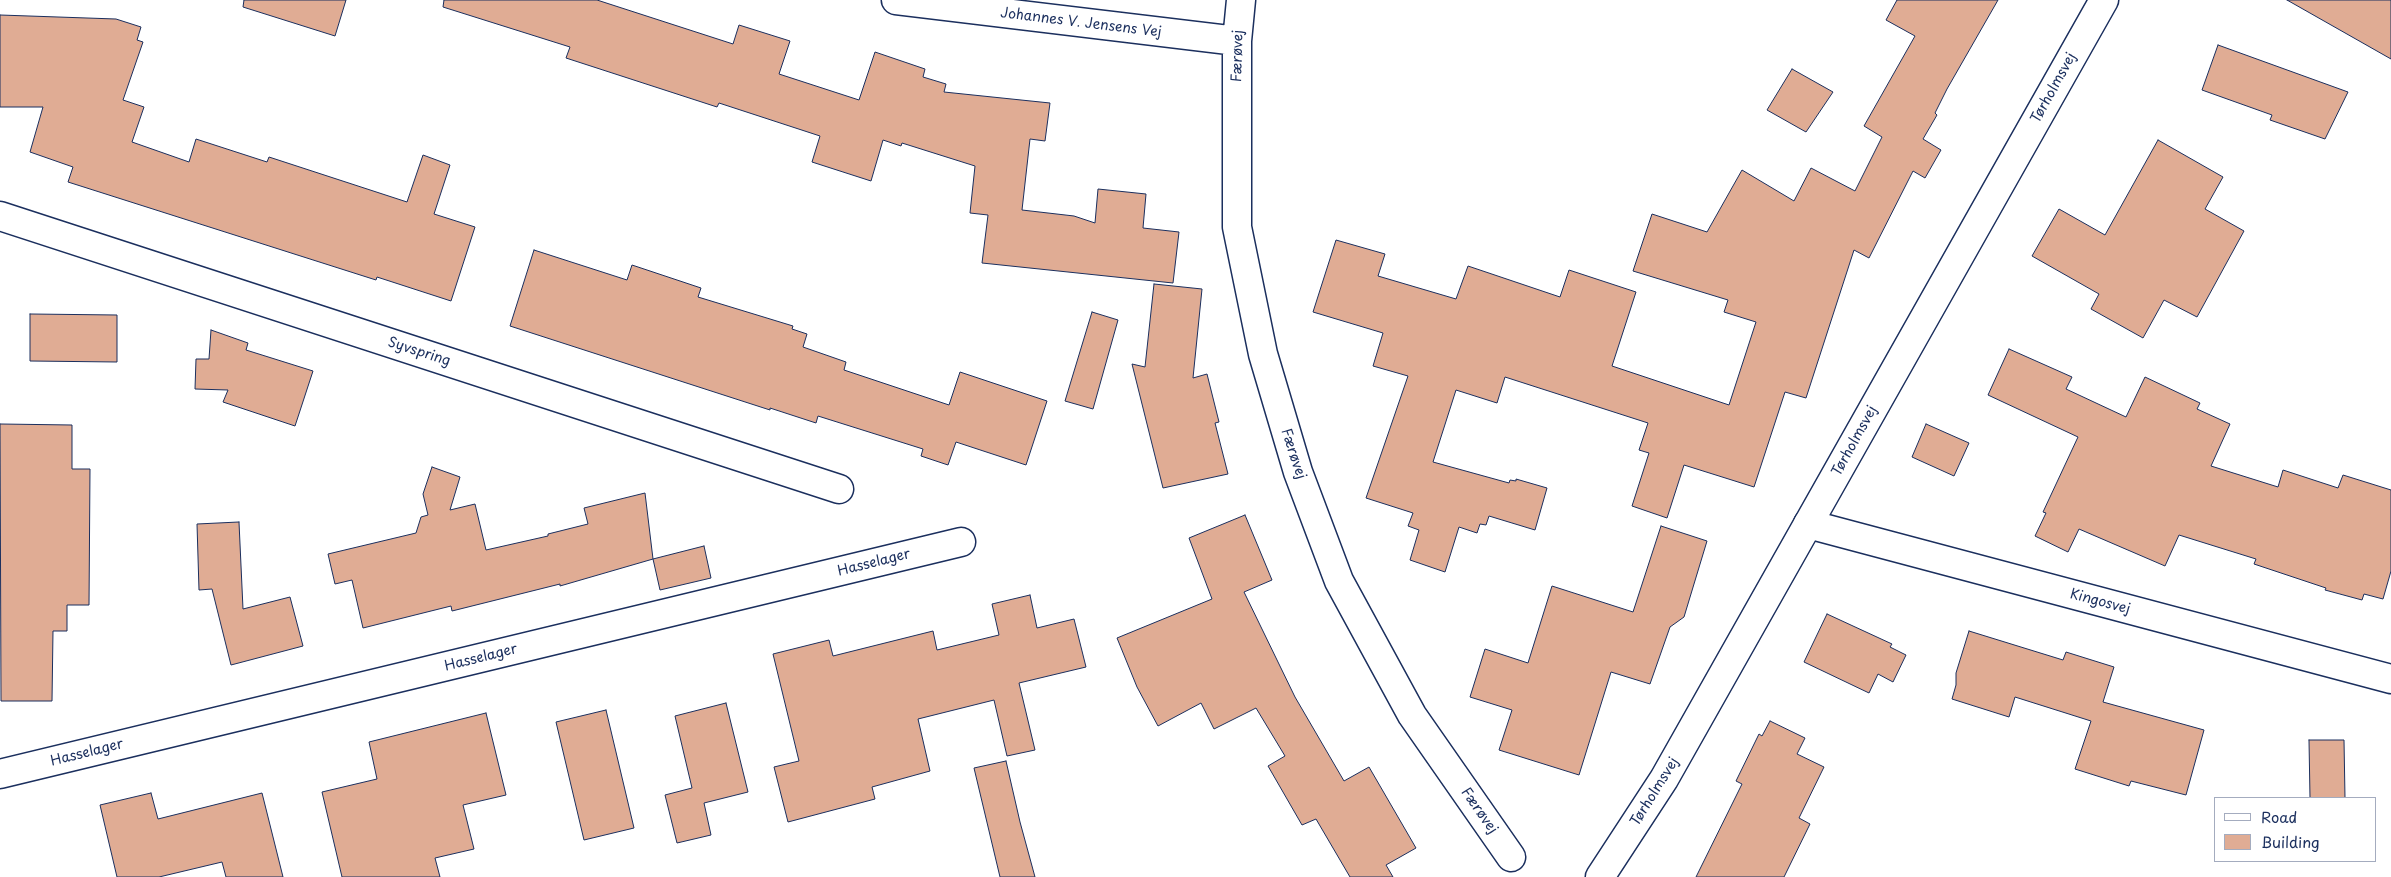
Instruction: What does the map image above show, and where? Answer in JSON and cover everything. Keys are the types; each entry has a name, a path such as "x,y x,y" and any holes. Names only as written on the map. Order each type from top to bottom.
{"street":[{"name":"Johannes V. Jensens Vej","path":"896,0 1237,41"},
{"name":"Færøvej","path":"1241,0 1237,41 1237,227 1263,354 1298,472 1339,581 1407,706 1511,857"},
{"name":"Tørholmsvej","path":"1600,877 1664,779 2104,0"},
{"name":"Syvspring","path":"0,216 839,489"},
{"name":"Kingosvej","path":"1808,524 2391,679"},
{"name":"Hasselager","path":"0,774 961,542"}],"building":[{"path":"244,0 346,0 335,36 243,7"},
{"path":"444,0 597,0 733,44 739,25 790,41 779,74 859,100 875,52 925,69 923,77 946,84 944,92 1050,103 1045,141 1030,139 1022,210 1074,216 1095,223 1098,189 1146,194 1143,228 1179,232 1173,283 982,263 988,215 970,213 975,166 902,143 901,146 883,140 871,181 812,162 820,136 719,103 717,107 566,58 570,47 443,7"},
{"path":"1897,0 1998,0 1947,89 1935,113 1937,115 1923,139 1941,150 1925,178 1913,171 1869,258 1854,250 1806,398 1785,392 1754,487 1684,465 1667,518 1632,506 1649,453 1639,450 1648,423 1505,377 1497,403 1456,390 1433,462 1509,483 1510,480 1516,481 1516,479 1547,488 1535,530 1489,516 1486,525 1480,524 1477,533 1459,527 1445,572 1410,560 1419,530 1408,526 1413,513 1366,498 1408,376 1373,366 1383,333 1313,312 1336,240 1385,254 1378,276 1456,299 1468,266 1560,297 1569,270 1636,292 1612,366 1729,405 1756,322 1724,312 1728,300 1633,271 1652,214 1707,232 1742,170 1794,201 1811,168 1855,191 1882,137 1864,126 1915,36 1886,20"},
{"path":"2287,0 2391,0 2391,59"},
{"path":"0,15 116,19 141,27 137,40 143,42 123,100 144,107 132,142 189,162 196,139 267,162 269,157 407,202 423,155 450,165 434,214 475,227 451,301 377,277 376,280 68,182 73,167 30,152 43,107 0,107"},
{"path":"2218,45 2348,92 2325,139 2270,120 2272,115 2202,90"},
{"path":"1792,69 1833,92 1806,132 1767,110"},
{"path":"2158,140 2223,177 2205,209 2244,231 2197,317 2164,300 2143,338 2091,309 2099,294 2032,256 2059,209 2105,235"},
{"path":"534,250 627,280 632,265 701,288 698,297 793,326 792,329 807,334 803,347 846,362 844,370 949,405 960,372 1047,401 1026,465 956,442 948,465 921,456 923,449 818,416 816,423 770,408 770,410 510,326"},
{"path":"1154,284 1202,289 1193,378 1207,374 1219,422 1215,423 1228,474 1163,488 1132,364 1145,367"},
{"path":"1092,312 1118,320 1093,409 1065,401"},
{"path":"30,314 117,315 117,362 30,361"},
{"path":"211,330 248,343 246,350 313,371 295,426 223,402 228,390 195,389 196,359 209,359"},
{"path":"2009,349 2072,377 2066,389 2126,417 2145,377 2200,403 2197,409 2230,424 2211,466 2278,487 2283,470 2338,488 2343,475 2391,490 2391,571 2383,599 2364,594 2362,600 2325,590 2326,588 2254,564 2256,559 2179,535 2165,566 2079,529 2068,552 2035,536 2046,513 2043,512 2078,437 1988,395"},
{"path":"0,424 72,425 72,469 90,469 89,605 67,605 67,631 53,631 52,701 1,701"},
{"path":"1926,424 1969,443 1954,476 1912,457"},
{"path":"432,467 460,477 450,510 475,504 486,550 548,536 548,534 588,524 584,508 645,493 653,559 560,586 560,584 452,611 451,606 363,628 352,580 335,584 328,554 416,533 421,517 428,515 423,494"},
{"path":"1245,515 1272,580 1244,592 1295,697 1344,781 1369,767 1416,848 1386,865 1393,877 1350,877 1316,819 1302,825 1268,766 1285,756 1256,708 1214,729 1201,703 1158,726 1137,687 1117,638 1212,599 1189,538"},
{"path":"239,522 243,609 290,597 303,646 231,665 212,589 199,590 197,524"},
{"path":"1661,526 1707,541 1684,617 1670,627 1650,684 1611,672 1579,775 1499,750 1512,710 1470,697 1485,649 1528,663 1552,586 1633,612"},
{"path":"704,546 711,578 660,590 653,559"},
{"path":"1030,595 1037,628 1074,619 1086,667 1019,683 1035,750 1007,756 994,700 918,719 930,771 872,787 875,799 788,822 774,767 799,761 773,654 829,640 833,656 933,631 937,650 999,635 992,604"},
{"path":"1827,614 1892,644 1890,647 1906,655 1893,682 1878,674 1869,693 1804,662"},
{"path":"1969,631 2063,660 2066,652 2114,667 2103,702 2204,730 2186,795 2131,781 2129,786 2075,769 2091,721 2015,697 2009,717 1952,699 1956,685 1956,673"},
{"path":"726,703 748,792 704,803 711,835 677,843 665,795 692,788 675,716"},
{"path":"606,710 634,828 584,840 556,722"},
{"path":"486,713 506,795 463,805 474,849 435,858 440,877 342,877 322,792 377,779 369,742"},
{"path":"1770,721 1805,738 1797,754 1824,767 1799,818 1810,824 1784,877 1696,877 1742,784 1736,781 1759,734 1762,736"},
{"path":"2309,740 2344,740 2345,797 2310,797"},
{"path":"1006,761 1035,877 1000,877 974,768"},
{"path":"151,793 158,819 262,793 283,877 226,877 222,862 159,877 117,877 100,805"}]}
